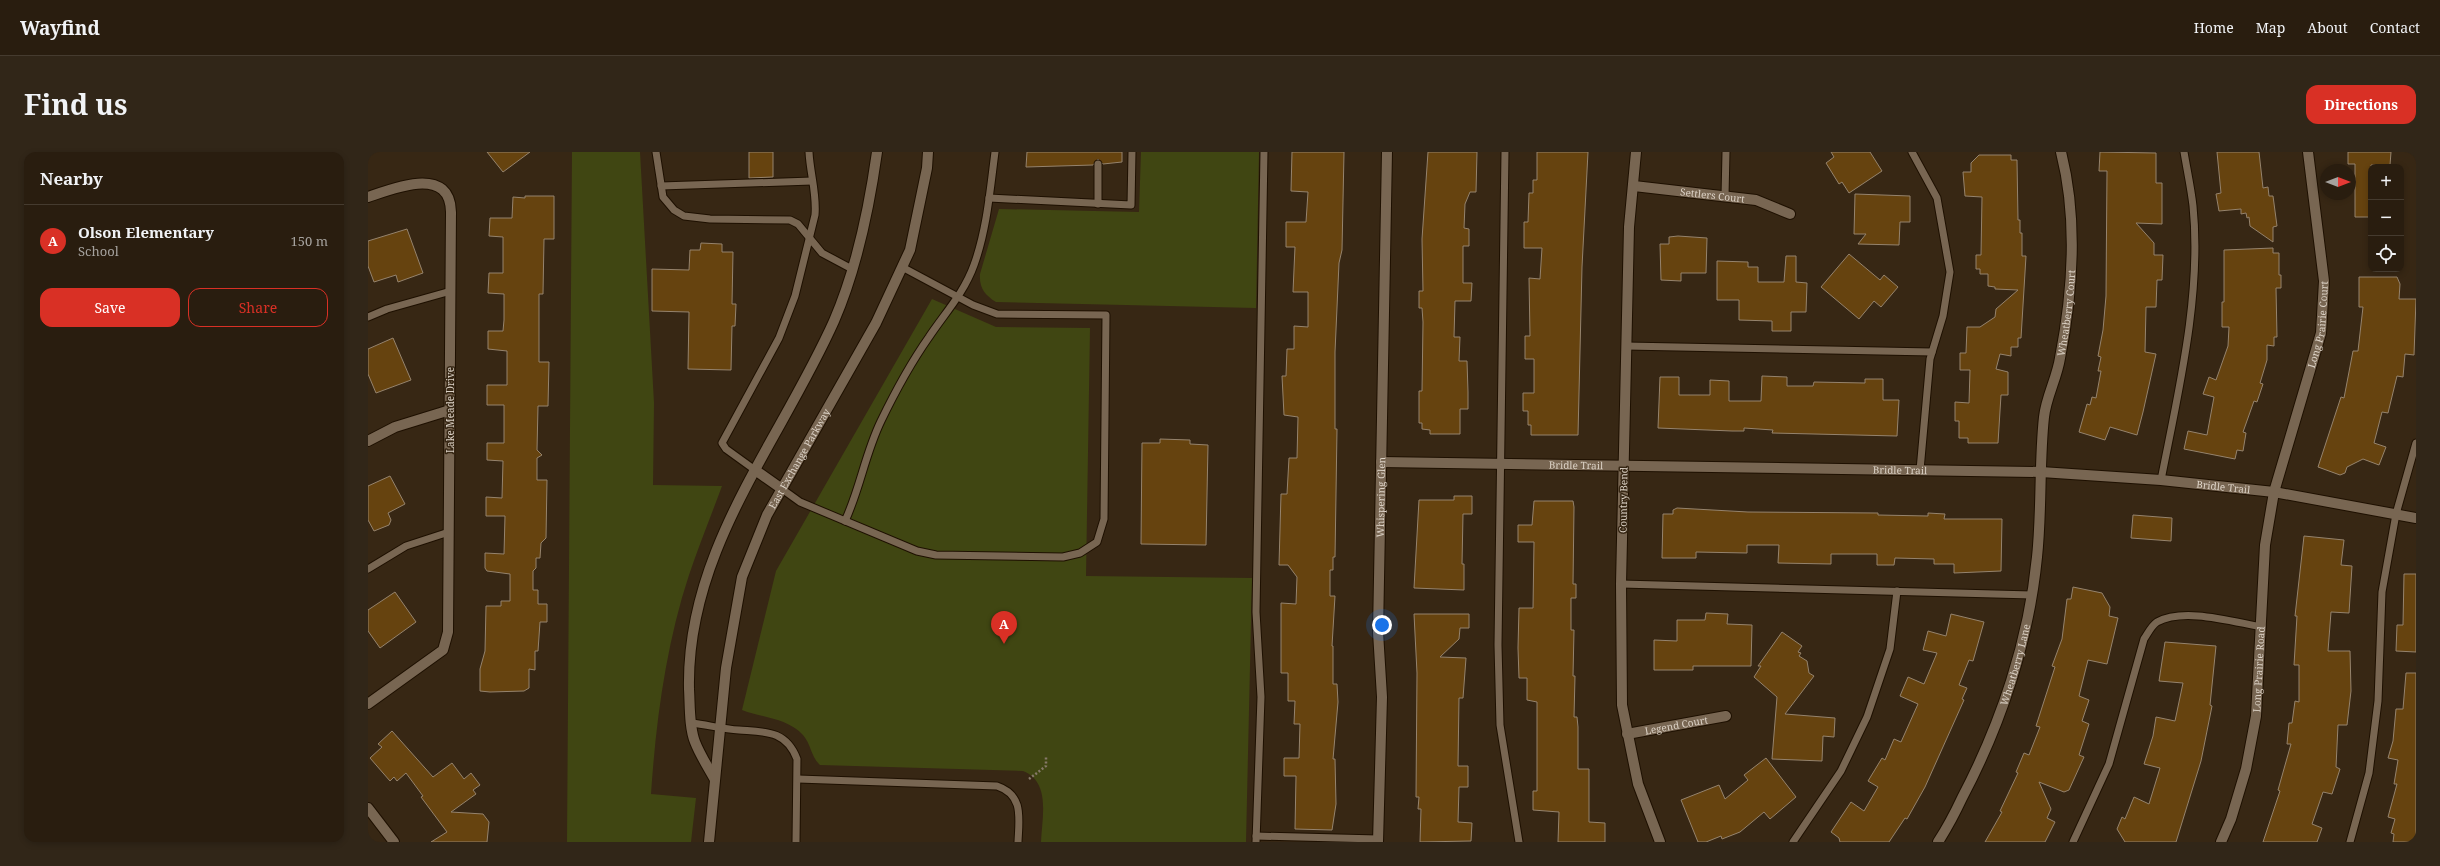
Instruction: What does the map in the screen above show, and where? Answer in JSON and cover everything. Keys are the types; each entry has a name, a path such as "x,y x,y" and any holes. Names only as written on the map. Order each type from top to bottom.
{"street":[{"path":"714,778 695,741 692,723 689,668 693,630 702,593 728,522 744,488 802,386 834,320 852,269 867,213 876,152"},
{"name":"East Exchange Parkway","path":"709,842 714,778 726,668 742,577 767,515 876,323 910,250 929,152"},
{"name":"Whispering Glen","path":"1378,840 1382,697 1378,632 1386,152"},
{"name":"Country Bend","path":"1636,152 1629,227 1621,584 1622,705 1638,784 1660,842"},
{"name":"Wheatberry Court","path":"2041,472 2044,415 2060,361 2069,307 2072,256 2070,213 2061,152"},
{"name":"Long Prairie Court","path":"2274,492 2321,333 2324,281 2308,152"},
{"name":"Lake Meade Drive","path":"368,197 397,187 423,183 438,186 444,191 451,204 448,632 443,650 368,704"},
{"name":"Settlers Court","path":"1634,186 1756,200 1790,214"},
{"path":"368,441 395,427 450,410"},
{"name":"Bridle Trail","path":"1381,462 2041,472 2161,480 2274,492 2416,518"},
{"path":"755,470 782,489"},
{"name":"Wheatberry Lane","path":"1938,842 1980,766 2012,682 2032,595 2038,556 2041,472"},
{"name":"Long Prairie Road","path":"2221,842 2231,819 2246,769 2256,716 2262,627 2265,545 2274,492"},
{"name":"Legend Court","path":"1627,734 1726,716"},
{"path":"368,808 394,842"}],"lane":[{"path":"656,152 663,197 674,210 684,216 710,219 790,220 798,224 822,253 852,269"},
{"path":"755,470 726,449 722,443 779,338 795,296 810,240 816,201 809,152"},
{"path":"845,521 857,495 870,445 887,409 907,370 926,341 959,297 974,265 989,198 995,152"},
{"path":"989,198 1131,205 1132,152"},
{"path":"1264,152 1256,612 1261,697 1256,839 1378,840"},
{"path":"1506,152 1500,464 1500,725 1519,842"},
{"path":"1725,196 1726,152"},
{"path":"1912,152 1937,198 1950,272 1943,316 1932,352 1920,470"},
{"path":"2161,480 2190,327 2194,256 2193,207 2184,152"},
{"path":"1098,164 1098,204"},
{"path":"661,186 812,181"},
{"path":"782,489 800,502 917,551 936,555 1063,557 1080,553 1097,542 1104,520 1106,315 997,314 959,297 902,267"},
{"path":"368,317 387,309 451,291"},
{"path":"1626,346 1932,352"},
{"path":"2350,842 2369,773 2378,701 2382,592 2396,514 2416,443"},
{"path":"368,569 406,546 449,532"},
{"path":"1621,584 2032,595"},
{"path":"1793,842 1841,771 1867,717 1890,649 1897,591"},
{"path":"2073,842 2109,764 2144,638 2156,622 2167,618 2190,615 2262,627"},
{"path":"692,723 719,727 762,730 786,740 793,749 797,759 798,779 796,842"},
{"path":"798,779 997,786 1012,794 1017,801 1019,809 1018,842"}],"path":[{"path":"1029,779 1046,766 1046,757"}],"green space":[{"path":"572,152 640,152 654,403 653,485 722,486 689,575 674,628 663,683 653,766 651,794 696,798 691,842 567,842"},
{"path":"1141,152 1259,152 1256,308 996,302 986,294 982,287 980,274 999,209 1139,212"},
{"path":"932,299 996,327 1090,328 1086,576 1252,578 1246,842 1041,842 1043,801 1041,792 1038,783 1032,776 1023,771 820,765 817,762 808,742 797,729 774,719 742,710 776,571"}],"building":[{"path":"487,152 530,152 503,172"},
{"path":"749,152 773,152 773,177 749,178"},
{"path":"1027,152 1122,152 1122,162 1103,164 1098,159 1093,165 1026,167"},
{"path":"1292,152 1344,152 1342,250 1339,263 1335,352 1335,429 1337,429 1335,557 1333,557 1333,570 1330,570 1330,596 1335,596 1332,646 1333,684 1337,684 1338,702 1333,759 1335,759 1336,804 1332,830 1295,829 1296,776 1284,776 1284,758 1299,758 1300,724 1294,724 1295,701 1288,701 1288,673 1281,673 1281,603 1296,604 1297,577 1288,565 1279,565 1281,494 1287,494 1289,458 1297,458 1298,417 1284,415 1282,376 1286,376 1287,349 1294,349 1294,326 1308,327 1308,292 1293,292 1295,247 1286,247 1286,222 1306,222 1308,192 1291,191"},
{"path":"1428,152 1477,152 1476,192 1470,192 1465,204 1464,228 1469,229 1469,246 1463,246 1463,283 1472,283 1471,301 1455,301 1454,337 1460,337 1459,361 1467,361 1468,409 1460,409 1460,434 1430,434 1430,430 1422,429 1422,423 1419,423 1419,391 1422,391 1423,322 1422,308 1419,308 1419,291 1423,291 1422,239"},
{"path":"1537,152 1588,152 1582,267 1578,435 1531,435 1531,425 1528,425 1528,411 1523,411 1523,393 1534,393 1534,359 1525,359 1525,336 1530,336 1529,278 1540,279 1542,248 1524,248 1524,222 1528,222 1529,193 1533,193 1533,180 1537,180"},
{"path":"1831,152 1870,152 1882,171 1849,193 1842,182 1839,184 1826,163 1834,157"},
{"path":"2100,152 2156,153 2156,183 2162,183 2162,224 2136,223 2154,243 2154,255 2163,255 2162,280 2157,280 2156,307 2146,307 2145,352 2156,354 2137,435 2110,427 2105,440 2079,432 2087,404 2090,405 2092,397 2096,398 2101,371 2098,371 2101,357 2098,356 2103,330 2106,296 2107,171 2099,171"},
{"path":"2217,152 2259,152 2263,188 2268,187 2269,196 2273,196 2277,226 2273,227 2273,242 2250,226 2249,217 2247,218 2246,213 2241,214 2241,209 2219,211 2216,194 2221,193"},
{"path":"2348,152 2391,152 2390,164 2368,164 2368,217 2355,217 2356,164 2348,164"},
{"path":"1979,155 2011,155 2011,160 2017,160 2018,220 2020,220 2020,233 2022,233 2022,256 2026,256 2021,338 2018,338 2018,347 2011,347 2011,356 2000,354 1996,369 2008,372 2008,395 2001,395 1998,443 1968,443 1968,438 1959,438 1959,421 1955,421 1955,402 1969,403 1970,370 1960,370 1960,353 1966,353 1967,327 1980,327 1995,317 1996,309 2018,290 1995,289 1995,287 1988,286 1988,274 1980,274 1980,269 1976,269 1976,255 1981,255 1982,197 1965,196 1963,172 1971,172 1971,163"},
{"path":"1855,194 1910,196 1910,222 1900,222 1899,245 1858,244 1866,234 1854,234"},
{"path":"525,196 554,196 554,239 544,239 543,294 539,294 539,362 549,362 548,406 538,406 537,450 542,455 537,458 537,480 547,480 546,538 541,543 540,558 536,558 536,568 533,571 533,590 538,590 538,604 547,604 547,622 540,622 538,651 535,651 535,670 529,669 529,688 524,691 490,692 480,691 480,669 485,651 486,606 501,606 501,601 510,601 510,574 487,571 485,568 485,553 504,554 505,516 486,516 486,497 502,498 503,461 487,460 487,443 504,443 504,405 487,405 487,385 507,385 507,351 488,349 488,331 503,331 504,320 504,294 488,293 489,273 503,273 503,237 489,236 490,218 512,218 513,197 525,198"},
{"path":"407,229 423,273 398,282 396,275 374,282 368,266 368,241"},
{"path":"1678,236 1707,238 1706,273 1681,273 1681,281 1661,280 1660,244 1669,244 1669,237"},
{"path":"701,243 722,244 722,252 733,252 732,304 736,304 735,326 732,326 731,370 688,369 689,312 652,311 652,269 689,270 690,250 700,250"},
{"path":"2273,248 2273,253 2279,253 2279,275 2281,275 2281,288 2276,288 2277,337 2274,337 2274,346 2267,345 2267,360 2260,383 2263,384 2257,402 2254,401 2243,432 2246,433 2243,451 2237,450 2235,459 2184,449 2188,431 2207,435 2214,397 2203,394 2209,377 2216,380 2228,346 2229,327 2222,327 2222,302 2224,302 2224,250"},
{"path":"1849,254 1880,280 1884,275 1898,287 1881,307 1874,301 1859,319 1821,287"},
{"path":"1786,256 1796,256 1796,282 1807,283 1806,312 1791,312 1791,331 1772,331 1772,321 1739,320 1739,300 1717,300 1717,261 1748,262 1748,267 1758,267 1758,282 1784,282"},
{"path":"2359,277 2397,277 2400,284 2399,299 2416,299 2414,355 2405,354 2403,377 2397,376 2388,413 2382,412 2374,443 2386,447 2379,465 2363,459 2347,467 2345,473 2340,475 2318,467 2341,397 2344,398 2353,351 2358,351 2363,307 2359,307"},
{"path":"393,338 411,380 376,393 368,374 368,349"},
{"path":"1762,376 1787,377 1787,386 1813,386 1814,382 1865,383 1865,379 1883,379 1883,400 1899,400 1897,436 1772,433 1773,430 1744,428 1744,431 1732,431 1658,428 1660,377 1679,377 1679,395 1710,395 1710,380 1729,381 1729,401 1761,401"},
{"path":"1160,439 1190,440 1190,444 1208,445 1206,545 1141,544 1142,443 1160,443"},
{"path":"390,476 405,504 388,513 391,520 389,525 374,531 368,520 368,486"},
{"path":"1454,496 1472,496 1472,514 1463,514 1462,564 1464,564 1464,590 1414,588 1419,500 1454,500"},
{"path":"1534,501 1573,501 1573,584 1576,584 1576,598 1571,598 1571,630 1574,630 1574,717 1577,717 1578,727 1578,769 1589,769 1589,822 1605,823 1605,842 1558,842 1559,812 1533,810 1533,791 1537,791 1537,702 1527,700 1527,678 1519,678 1518,648 1519,608 1533,608 1534,542 1518,542 1518,525 1532,525"},
{"path":"1677,508 1748,512 1878,513 1878,515 1928,516 1928,513 1945,514 1944,519 2002,519 2001,571 1954,573 1954,564 1934,564 1934,559 1895,558 1894,565 1877,565 1877,554 1831,554 1831,564 1778,563 1779,545 1747,545 1747,553 1696,552 1696,558 1662,558 1663,514 1673,514 1673,510"},
{"path":"2133,515 2172,518 2171,541 2131,538"},
{"path":"2304,536 2344,540 2341,565 2352,566 2349,613 2331,612 2328,651 2350,651 2351,691 2347,725 2338,725 2336,767 2340,769 2332,794 2323,792 2312,824 2322,828 2317,842 2263,842 2280,791 2278,790 2291,744 2287,744 2289,723 2292,723 2295,701 2299,702 2299,665 2294,665 2297,616 2295,616"},
{"path":"2404,574 2416,574 2416,652 2396,651 2397,625 2403,625"},
{"path":"2073,587 2102,593 2110,607 2109,616 2118,618 2107,664 2088,660 2079,696 2089,700 2082,721 2089,724 2079,755 2084,757 2069,790 2064,792 2039,782 2051,809 2047,818 2055,822 2045,842 1985,842 2002,812 2000,811 2018,773 2016,772 2024,753 2029,755 2040,727 2036,726 2055,667 2052,666 2062,639 2067,599 2071,599"},
{"path":"395,592 416,622 380,648 368,631 368,610"},
{"path":"1706,613 1728,614 1727,624 1752,625 1751,666 1693,666 1693,670 1654,670 1654,640 1677,641 1677,620 1705,620"},
{"path":"1414,614 1469,614 1469,628 1460,628 1459,639 1440,657 1466,658 1463,698 1459,698 1458,766 1468,766 1468,787 1459,787 1458,822 1472,823 1471,841 1420,842 1421,809 1418,809 1419,797 1416,797 1417,673"},
{"path":"1951,614 1984,622 1973,661 1969,660 1959,685 1967,688 1962,699 1964,700 1925,787 1907,819 1905,818 1889,842 1840,842 1839,838 1831,832 1851,802 1864,811 1878,787 1868,781 1882,758 1885,760 1894,739 1901,742 1918,704 1900,696 1908,677 1924,684 1937,653 1923,650 1928,631 1946,636"},
{"path":"1782,632 1802,646 1798,652 1801,653 1799,656 1807,661 1809,673 1814,676 1785,714 1835,718 1834,737 1823,736 1822,761 1772,759 1777,697 1754,677 1761,666 1758,666"},
{"path":"2165,642 2216,646 2210,705 2212,706 2201,761 2176,842 2125,842 2117,829 2122,817 2125,819 2134,797 2149,804 2160,768 2144,764 2153,736 2156,717 2175,721 2183,683 2159,681"},
{"path":"2406,673 2416,673 2416,842 2393,842 2394,834 2391,833 2395,819 2388,817 2397,784 2394,784 2398,760 2388,758 2393,741 2396,709 2403,709"},
{"path":"392,731 433,777 452,763 464,779 471,773 480,785 473,790 476,794 451,812 483,814 489,822 487,842 431,842 447,832 421,797 423,796 406,773 397,781 394,777 390,781 370,758 382,747 378,744"},
{"path":"1766,758 1796,797 1770,819 1764,812 1740,832 1722,839 1721,836 1706,842 1698,842 1681,800 1719,785 1725,799 1748,780 1744,775"}],"place":[{"name":"Olson Elementary","path":"1004,644"}]}
